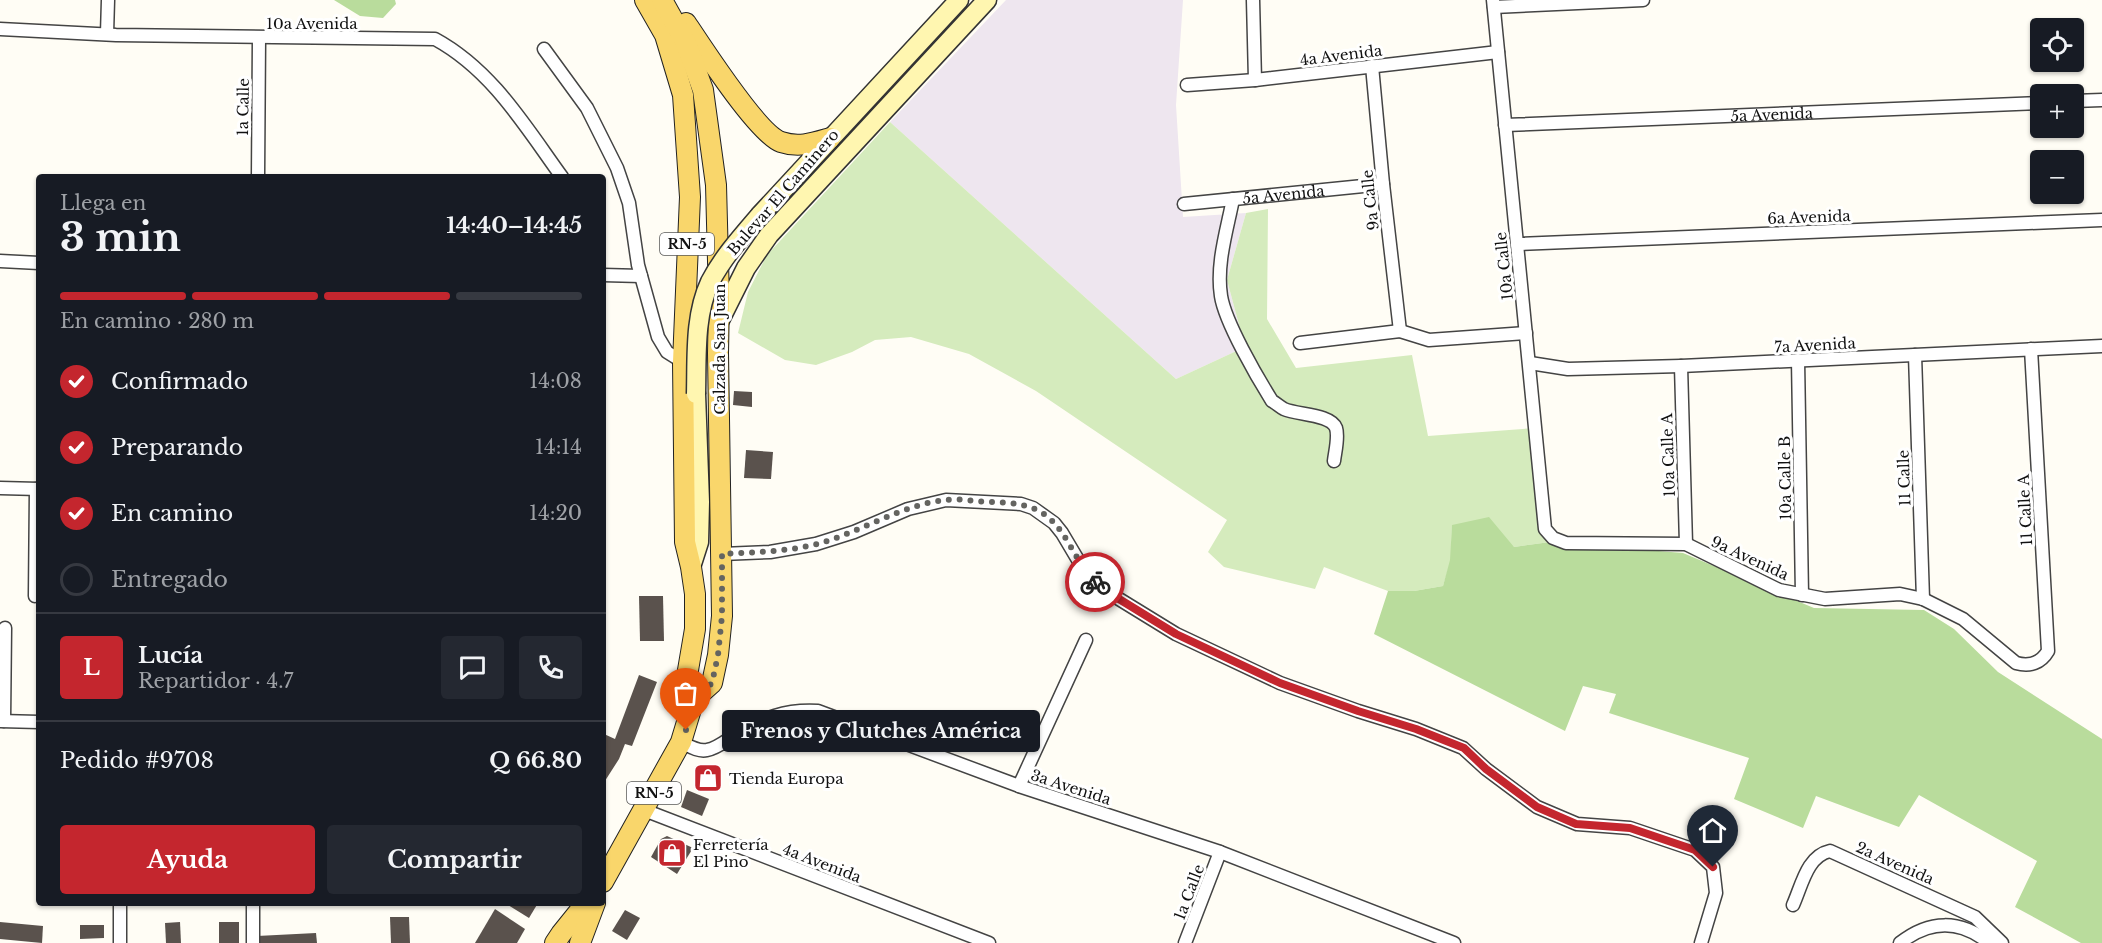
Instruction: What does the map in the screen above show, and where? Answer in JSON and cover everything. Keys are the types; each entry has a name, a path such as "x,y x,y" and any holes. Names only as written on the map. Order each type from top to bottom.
{"main road":[{"name":"Calzada San Juan","path":"645,0 665,35 683,95 690,197 683,356 685,542 695,594 694,629 687,676 694,699"},
{"name":"Calzada San Juan","path":"606,877 681,742 694,699 712,683 718,655 722,616 716,185 703,90 686,43 662,0"},
{"path":"670,0 750,114 768,133 778,141 793,145 805,145 830,138"},
{"name":"Bulevar El Caminero","path":"691,567 699,543 700,502 696,394 698,335 709,284 723,261 760,215 959,0"},
{"name":"Bulevar El Caminero","path":"719,322 746,268 769,235 987,0"},
{"path":"683,356 718,360"},
{"path":"555,943 584,906"},
{"path":"585,938 595,906"}],"street":[{"path":"107,34 108,0"},
{"path":"1254,0 1255,80"},
{"path":"1493,4 1643,0"},
{"name":"10a Calle","path":"1493,4 1545,529"},
{"name":"10a Avenida","path":"0,28 107,34 259,38 435,39 476,66 517,114 560,174"},
{"name":"1a Calle","path":"258,174 259,38"},
{"path":"544,49 587,108 617,168 629,203 641,276 661,344 667,352 683,356"},
{"name":"4a Avenida","path":"1187,85 1255,80 1498,52"},
{"name":"9a Calle","path":"1372,66 1400,331"},
{"path":"2084,101 2102,100"},
{"name":"5a Avenida","path":"1505,125 2030,103"},
{"name":"5a Avenida","path":"1184,204 1383,184"},
{"path":"1233,199 1220,278 1221,297 1229,321 1272,401 1294,412 1326,418 1335,426 1334,461"},
{"name":"6a Avenida","path":"1517,244 2102,219"},
{"path":"0,261 36,263"},
{"path":"606,275 641,276"},
{"path":"1300,343 1400,331 1429,340 1526,333"},
{"name":"7a Avenida","path":"1530,363 1568,369 1681,366 2102,345"},
{"name":"11 Calle A","path":"2031,349 2048,651 2043,659 2035,663"},
{"name":"11 Calle","path":"1916,355 1923,599"},
{"name":"10a Calle B","path":"1798,360 1802,595"},
{"name":"10a Calle A","path":"1681,366 1686,544"},
{"path":"0,488 36,489"},
{"path":"722,554 770,552 816,544 854,532 908,509 946,500 1021,504 1038,511 1054,523 1094,582 1176,634 1280,683 1416,729 1464,748 1486,769 1537,807 1576,824 1630,828 1695,850 1713,867 1716,893 1701,943"},
{"name":"9a Avenida","path":"1545,529 1553,538 1566,543 1686,544 1779,590 1802,595 1825,599 1900,594 1923,599 1963,619 2016,663 2025,666 2035,663"},
{"path":"35,596 36,542"},
{"path":"5,628 2,721 36,722"},
{"path":"1019,786 1086,640"},
{"name":"3a Avenida","path":"681,742 700,750 709,750 772,715 802,710 818,711 1019,786 1220,852 1454,943"},
{"name":"4a Avenida","path":"644,810 990,943"},
{"name":"2a Avenida","path":"1793,904 1811,863 1816,857 1830,851 1975,917 2002,943"},
{"name":"1a Calle","path":"1185,943 1220,852"},
{"path":"120,906 120,943"},
{"path":"253,906 253,943"},
{"path":"1900,943 1909,936 1936,924 1950,925 1981,937 1989,943"}],"shaded area":[{"path":"1006,0 1183,0 1176,105 1183,217 1246,213 1227,280 1245,347 1176,379 890,122"}],"green space":[{"path":"334,0 395,0 396,4 383,18 360,16"},
{"path":"890,122 1176,379 1245,347 1227,280 1246,213 1268,209 1267,319 1296,368 1412,355 1428,436 1535,428 1550,542 1514,547 1452,525 1451,560 1443,586 1414,591 1388,591 1324,567 1315,589 1224,567 1208,552 1227,520 1036,391 969,354 911,337 875,340 852,352 816,365 785,360 738,333 748,292 767,255"},
{"path":"1489,517 1514,547 1550,542 1683,553 1814,608 1924,610 1954,629 1998,672 2102,739 2102,943 2081,943 2015,907 2037,861 1919,795 1899,827 1816,796 1803,828 1734,799 1749,758 1609,713 1616,694 1583,686 1565,731 1374,634 1388,591 1414,591 1443,586 1450,560 1452,525"}],"building":[{"path":"734,391 752,392 752,407 733,405"},
{"path":"746,450 773,452 771,479 744,478"},
{"path":"639,596 663,596 664,641 640,641"},
{"path":"639,675 657,682 632,746 625,744 619,759 606,779 606,735 615,739"},
{"name":"Tienda Europa","path":"703,767 721,778 714,789 696,778"},
{"path":"687,790 709,799 702,816 681,807"},
{"name":"Ferretería El Pino","path":"667,836 693,848 677,874 651,857 661,839"},
{"path":"510,906 536,906 529,918"},
{"path":"495,909 525,929 517,943 475,943"},
{"path":"625,910 640,918 627,940 612,931"},
{"path":"390,917 409,917 410,943 391,943"},
{"path":"0,922 43,926 42,943 0,939"},
{"path":"180,922 181,943 166,943 165,923"},
{"path":"219,922 239,922 239,943 219,943"},
{"path":"80,925 104,925 104,938 80,939"},
{"path":"316,933 317,943 257,943 257,936"}],"way so far":[{"path":"686,730 694,699 712,683 718,655 722,616 722,554 770,552 816,544 854,532 908,509 946,500 1021,504 1044,514 1054,523 1075,558 1095,582"}],"place":[{"name":"Frenos y Clutches América","path":"686,730"},
{"name":"Tienda Europa","path":"708,778"},
{"name":"Ferretería El Pino","path":"672,853"}],"route":[{"path":"1095,582 1176,634 1280,683 1416,729 1464,748 1486,769 1537,807 1576,824 1630,828 1695,850 1713,867"}]}
